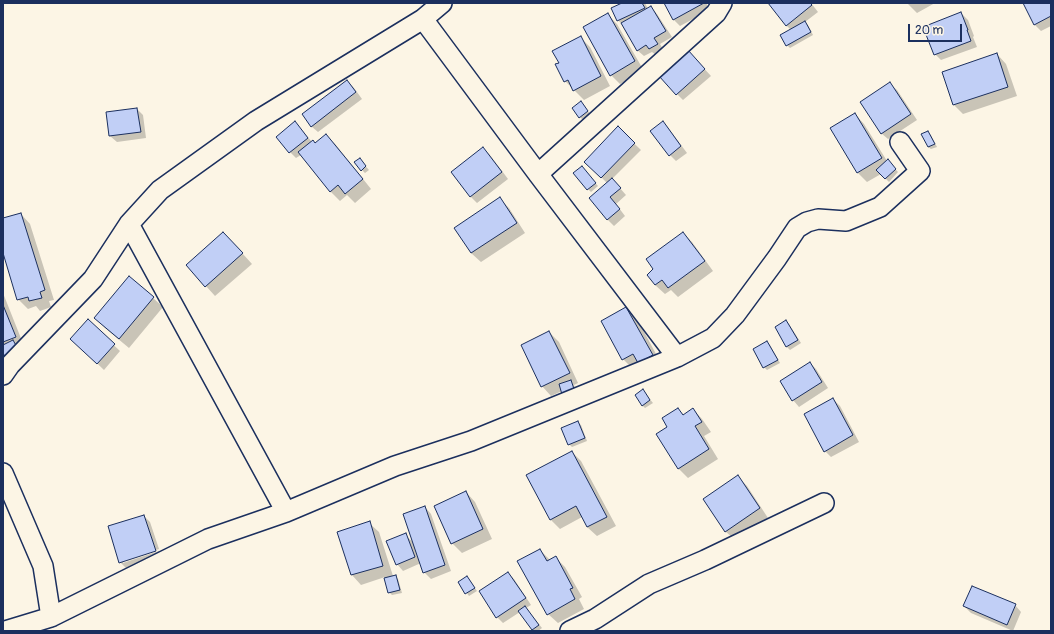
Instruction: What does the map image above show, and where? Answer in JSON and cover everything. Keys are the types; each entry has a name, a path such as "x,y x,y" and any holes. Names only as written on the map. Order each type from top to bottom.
{"street":[{"path":"3,375 10,365 93,279 129,224 160,190 256,121 423,19 442,3"},
{"path":"538,174 716,13 722,3"},
{"path":"423,19 677,357"},
{"path":"5,631 50,617 208,539 286,512 395,466 471,441 677,357 713,338 735,316 797,228 806,222 818,219 846,221 880,207 920,171 900,142"},
{"path":"129,224 286,512"},
{"path":"3,472 43,566 50,617"},
{"path":"570,631 595,619 649,584 705,560 824,503"}],"building":[{"path":"622,3 642,3 645,8 617,21 611,8"},
{"path":"664,3 704,3 673,20"},
{"path":"768,3 810,3 812,5 786,26"},
{"path":"1023,3 1051,3 1051,16 1034,25"},
{"path":"651,6 666,31 654,38 658,44 649,49 646,45 637,51 621,23"},
{"path":"961,12 971,41 934,55 923,27"},
{"path":"608,13 635,61 610,76 583,27"},
{"path":"805,21 811,32 786,46 780,35"},
{"path":"581,36 601,76 573,91 568,80 564,82 555,64 559,63 552,51"},
{"path":"688,50 705,69 676,95 659,76"},
{"path":"997,53 1008,87 953,105 942,72"},
{"path":"347,80 356,92 311,127 302,114"},
{"path":"890,82 911,114 881,134 860,102"},
{"path":"581,101 588,111 579,118 572,108"},
{"path":"137,108 141,132 109,136 106,112"},
{"path":"855,113 882,158 857,173 830,128"},
{"path":"295,121 308,138 289,153 276,137"},
{"path":"663,121 681,146 669,156 650,131"},
{"path":"618,126 635,143 601,178 584,162"},
{"path":"928,131 935,144 928,147 921,134"},
{"path":"326,134 363,179 345,194 338,185 330,192 298,152 313,140 315,143"},
{"path":"483,147 502,172 470,197 451,172"},
{"path":"360,158 366,166 361,171 354,162"},
{"path":"888,159 896,169 885,179 876,170"},
{"path":"582,166 596,183 587,190 573,173"},
{"path":"612,178 621,188 610,197 620,209 607,220 589,198"},
{"path":"500,197 517,223 471,253 454,228"},
{"path":"21,213 45,290 40,292 42,298 29,301 28,297 17,300 3,253 3,218"},
{"path":"223,232 243,253 205,287 186,265"},
{"path":"683,232 705,261 668,288 662,280 655,285 647,275 653,269 646,259"},
{"path":"129,276 154,297 119,339 94,318"},
{"path":"3,305 16,337 3,342"},
{"path":"626,307 653,355 638,363 633,354 622,360 601,321"},
{"path":"88,319 115,344 97,364 70,339"},
{"path":"786,320 798,340 786,347 775,327"},
{"path":"549,331 570,373 541,387 521,345"},
{"path":"13,340 18,349 5,357 3,353 3,345"},
{"path":"767,341 778,360 763,368 753,349"},
{"path":"810,362 822,382 792,401 780,381"},
{"path":"571,380 576,395 563,398 559,384"},
{"path":"643,389 650,400 642,406 635,395"},
{"path":"833,398 853,435 824,452 804,414"},
{"path":"678,408 683,415 693,408 702,422 695,426 709,449 678,469 656,434 667,427 662,418"},
{"path":"578,421 585,438 568,445 561,428"},
{"path":"572,451 607,517 587,527 576,506 550,520 526,475"},
{"path":"738,475 760,508 725,532 703,499"},
{"path":"466,491 483,529 451,544 434,506"},
{"path":"425,506 445,565 423,573 403,514"},
{"path":"144,515 156,551 119,563 108,526"},
{"path":"370,521 383,566 351,575 337,532"},
{"path":"406,533 415,557 396,565 386,541"},
{"path":"540,549 547,561 556,556 573,588 570,589 575,599 547,615 517,561"},
{"path":"508,572 526,598 496,618 479,591"},
{"path":"396,575 400,590 388,593 384,578"},
{"path":"467,576 475,588 465,594 458,582"},
{"path":"972,586 1016,604 1007,625 963,606"},
{"path":"525,606 539,625 532,630 518,611"}]}
